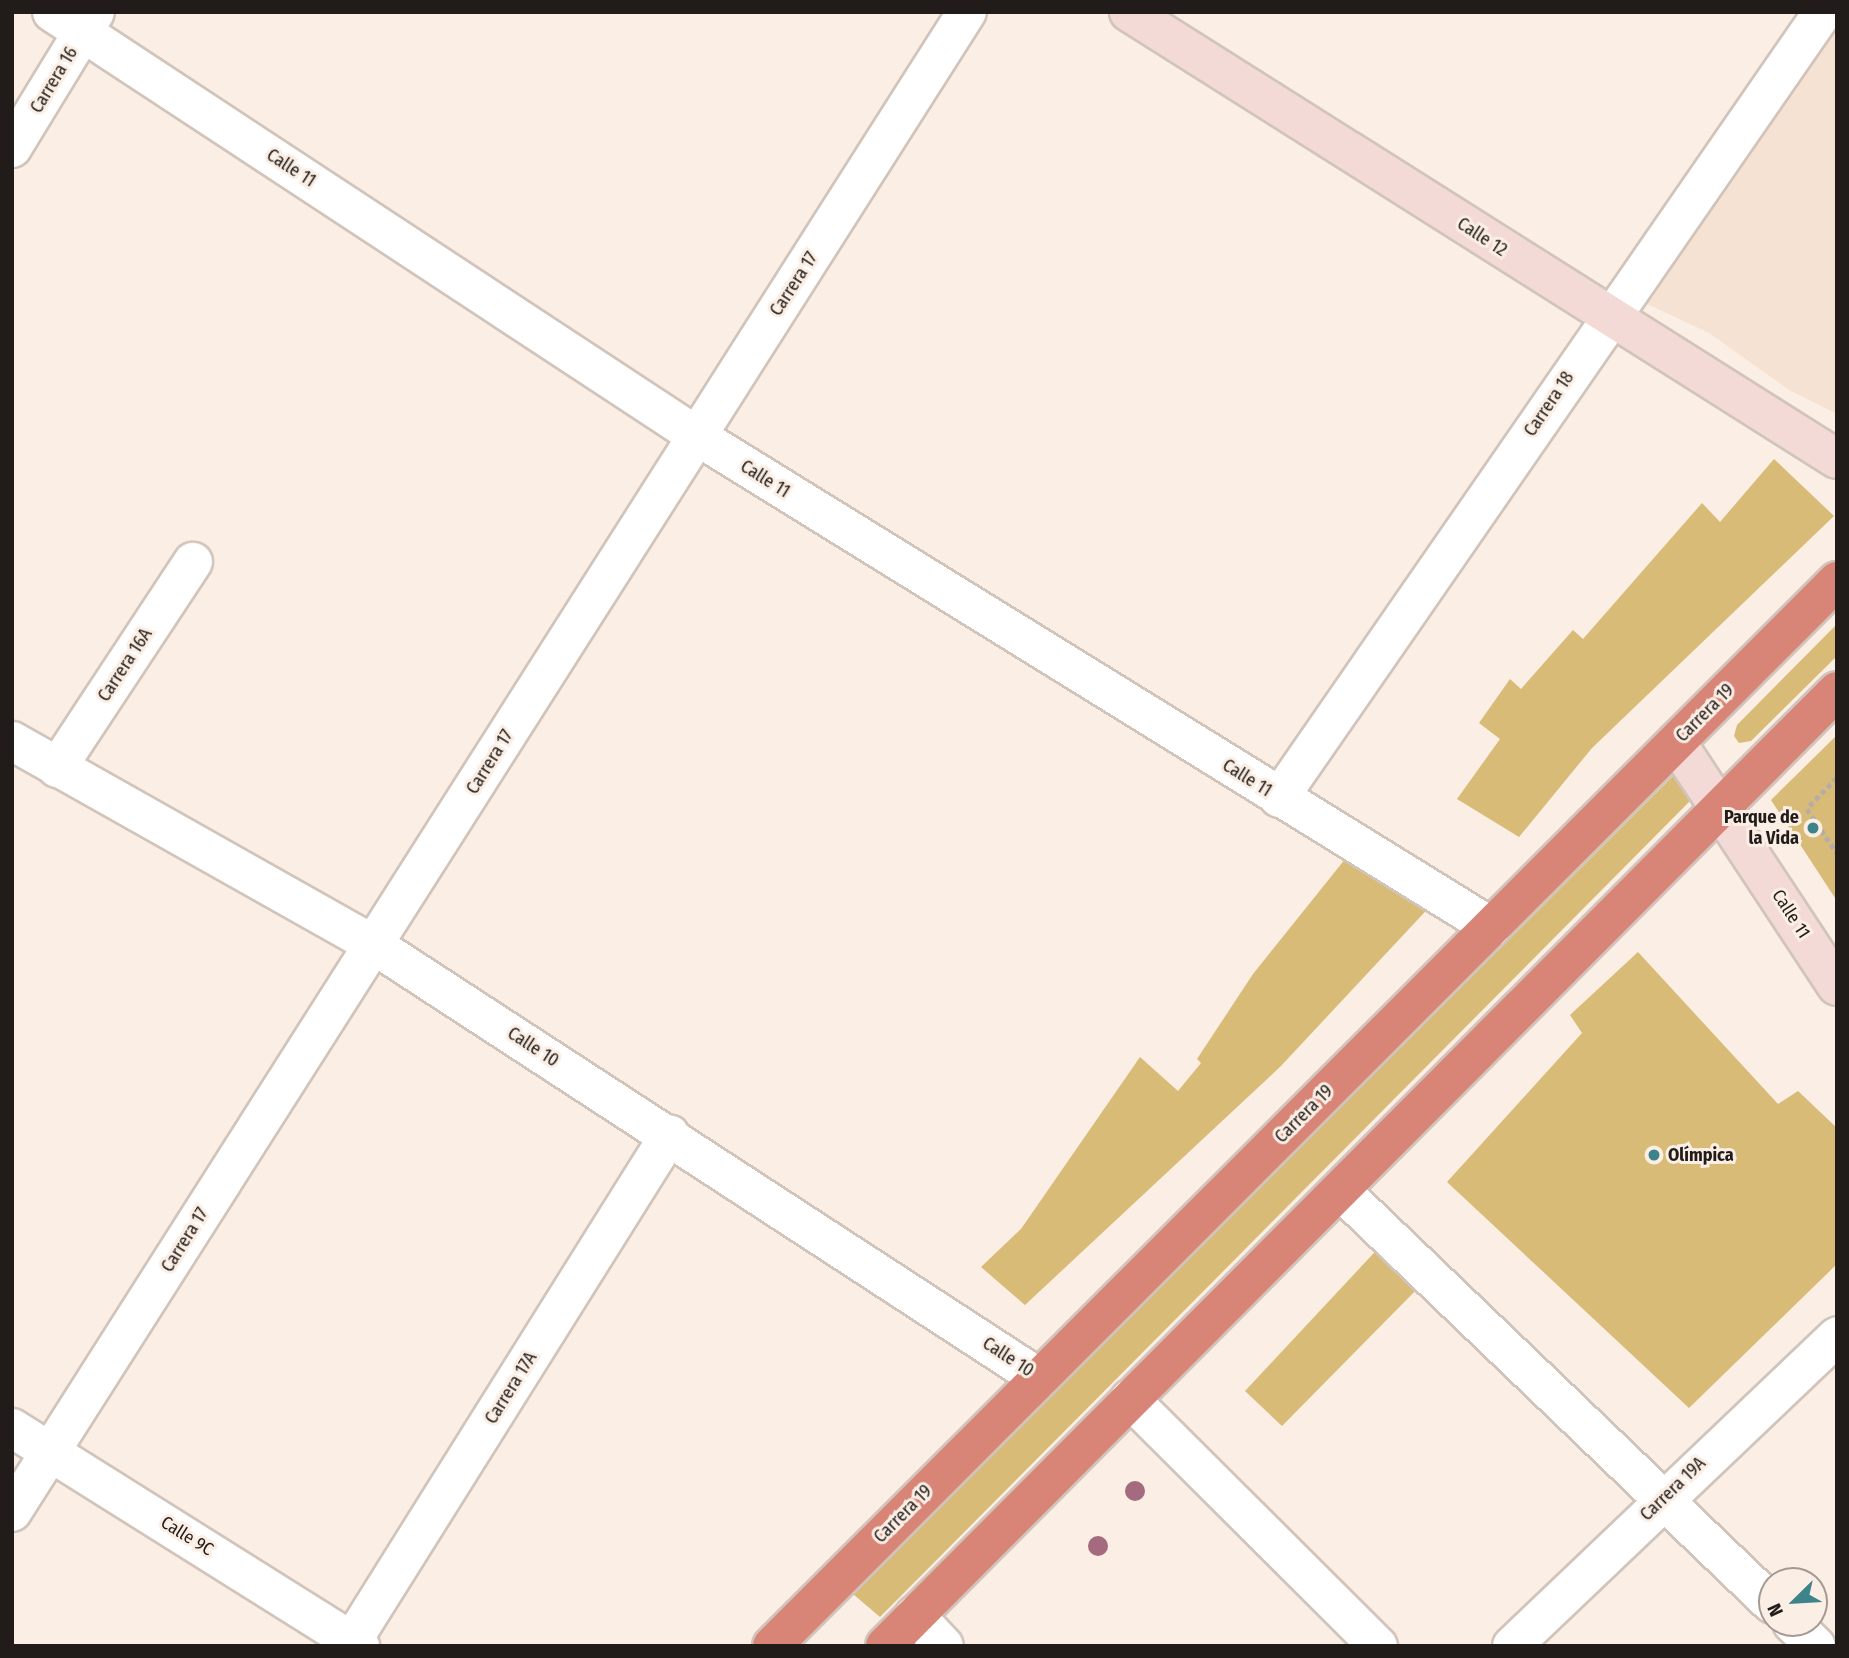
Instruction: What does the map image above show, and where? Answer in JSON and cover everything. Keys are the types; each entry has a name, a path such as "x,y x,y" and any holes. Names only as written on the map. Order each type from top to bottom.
{"highway":[{"name":"Carrera 19","path":"772,1646 1837,581"},
{"path":"885,1646 1837,691"}],"street":[{"name":"Carrera 17","path":"12,1512 967,12"},
{"name":"Calle 12","path":"1129,12 1608,317 1837,459"},
{"name":"Carrera 18","path":"1279,798 1608,317 1823,12"},
{"path":"1829,12 1837,18"},
{"name":"Calle 11","path":"77,18 696,436 1491,927"},
{"name":"Carrera 16","path":"12,148 77,18"},
{"name":"Carrera 16A","path":"57,768 193,562"},
{"name":"Calle 10","path":"12,741 373,944 670,1134 1039,1378"},
{"name":"Calle 11","path":"1676,742 1722,807 1837,986"},
{"name":"Carrera 17A","path":"356,1643 670,1134"},
{"path":"1340,1190 1758,1591"},
{"name":"Carrera 19A","path":"1512,1646 1662,1499 1837,1336"},
{"path":"1130,1399 1378,1646"},
{"name":"Calle 9C","path":"12,1428 356,1643"},
{"path":"915,1615 944,1646"}],"path":[{"path":"1837,778 1807,808 1837,853"}],"shaded area":[{"path":"1837,12 1837,414 1789,390 1709,333 1643,302"}],"building":[{"path":"1774,459 1834,516 1592,748 1519,837 1457,799 1500,739 1479,723 1510,679 1521,689 1573,630 1583,639 1702,503 1720,522"},
{"path":"1837,624 1837,656 1751,741 1739,743 1734,736 1737,725"},
{"name":"Parque de la Vida","path":"1837,735 1837,901 1771,800"},
{"path":"1674,775 1683,776 1694,795 1689,802 880,1617 853,1594"},
{"path":"1354,848 1436,900 1280,1067 1025,1305 981,1267 1021,1229 1140,1057 1178,1091 1201,1063 1197,1059 1253,974"},
{"name":"Olímpica","path":"1638,952 1778,1104 1798,1091 1837,1128 1837,1264 1689,1408 1447,1182 1582,1033 1570,1015"},
{"path":"1386,1240 1426,1280 1282,1426 1245,1391"}],"place":[{"name":"Parque de la Vida","path":"1813,828"},
{"name":"Olímpica","path":"1654,1155"}]}
